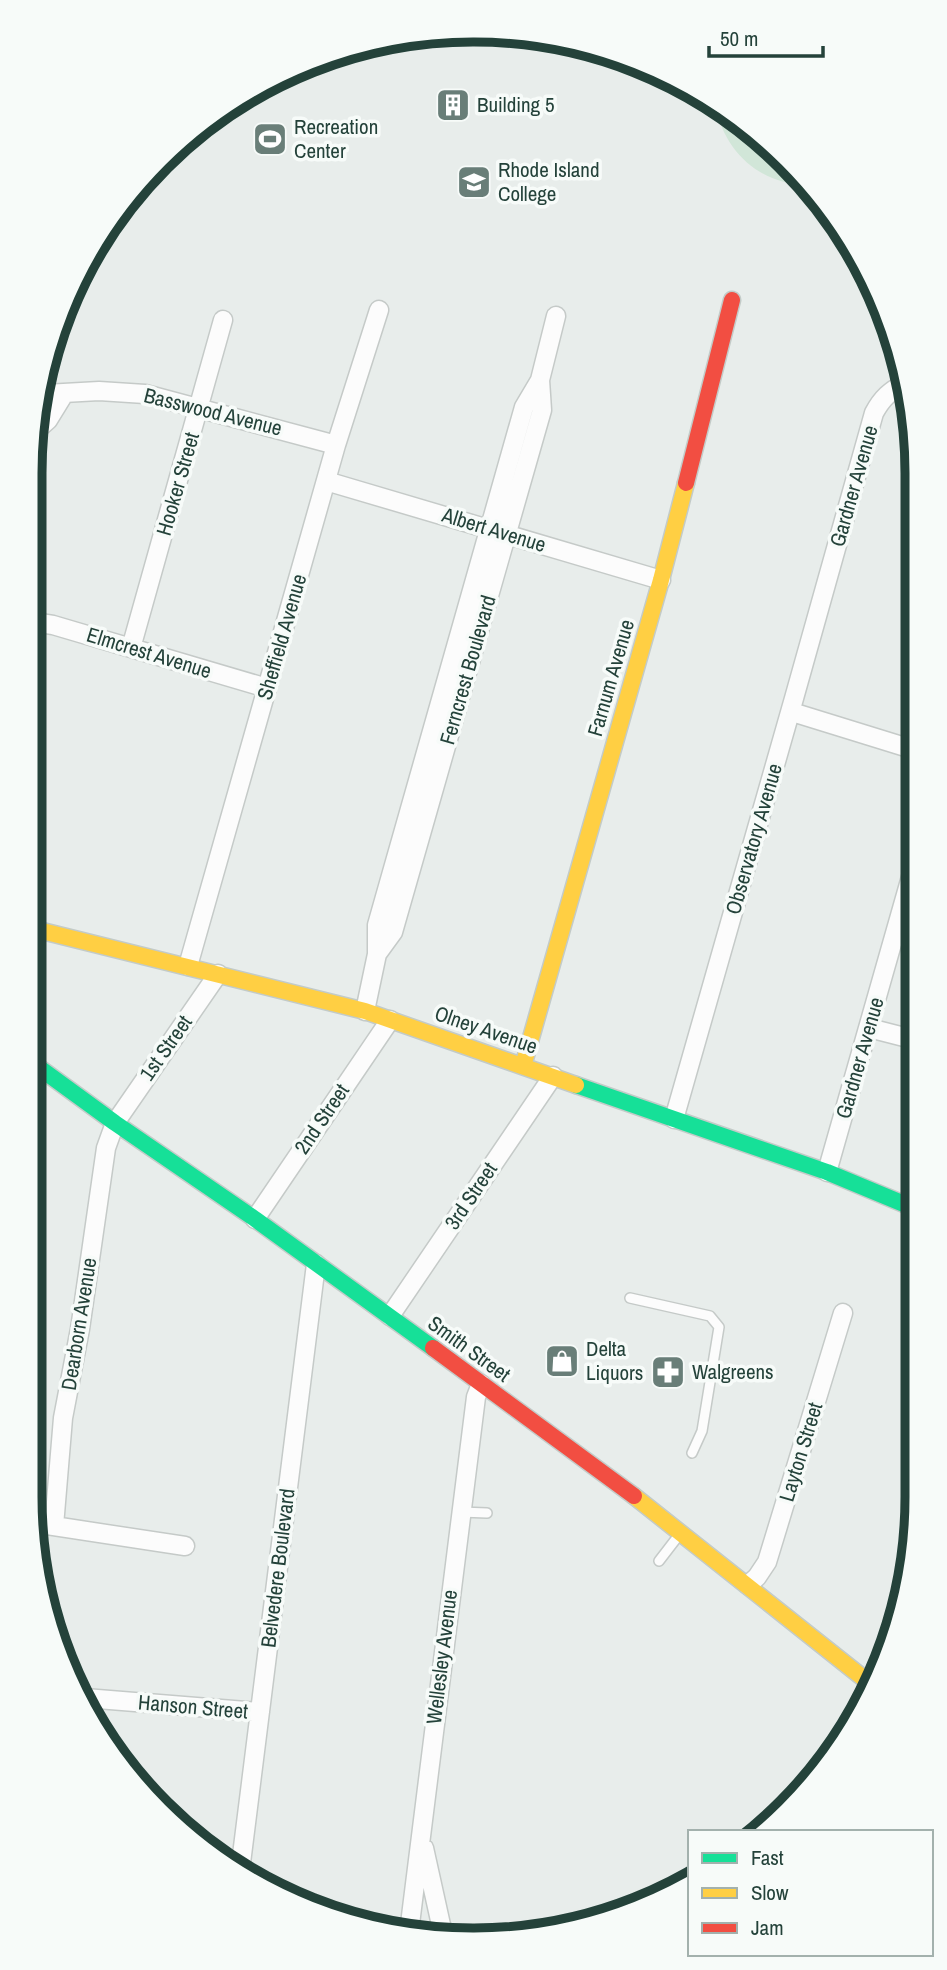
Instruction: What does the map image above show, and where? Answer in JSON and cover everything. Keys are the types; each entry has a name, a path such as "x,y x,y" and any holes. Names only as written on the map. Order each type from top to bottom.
{"street":[{"name":"Farnum Avenue","path":"523,1066 661,580 732,300"},
{"name":"Sheffield Avenue","path":"188,966 326,481 379,310"},
{"name":"Ferncrest Boulevard","path":"365,1011 377,954 393,933 498,532 542,410 540,380 556,316"},
{"name":"Hooker Street","path":"131,648 223,320"},
{"name":"Gardner Avenue","path":"834,560 874,413 880,400 897,388"},
{"name":"Basswood Avenue","path":"55,394 124,391 200,407 337,445"},
{"path":"45,422 55,394"},
{"name":"Albert Avenue","path":"326,481 661,580"},
{"name":"Observatory Avenue","path":"674,1119 834,560"},
{"name":"Elmcrest Avenue","path":"42,623 267,688"},
{"path":"792,712 905,747"},
{"name":"Gardner Avenue","path":"827,1172 905,904"},
{"name":"Olney Avenue","path":"42,931 365,1011 827,1172 905,1204"},
{"name":"1st Street","path":"115,1123 218,974"},
{"name":"2nd Street","path":"255,1219 390,1020"},
{"path":"869,1028 905,1037"},
{"name":"Smith Street","path":"42,1070 255,1219 612,1478 865,1679"},
{"name":"3rd Street","path":"390,1316 553,1076"},
{"name":"Dearborn Avenue","path":"54,1526 63,1418 89,1273 103,1162 115,1123"},
{"name":"Belvedere Boulevard","path":"241,1860 316,1264"},
{"name":"Layton Street","path":"748,1585 767,1562 843,1312"},
{"name":"Wellesley Avenue","path":"409,1923 476,1398 481,1384"},
{"path":"43,1524 185,1546"},
{"name":"Hanson Street","path":"92,1699 260,1712"},
{"path":"421,1835 441,1927"}],"lane":[{"path":"630,1298 710,1316 719,1328 702,1431 692,1452"},
{"path":"461,1512 487,1513"},
{"path":"659,1561 681,1533"}],"green space":[{"path":"719,119 758,149 794,184 774,179 747,162 736,151"}],"traffic: fast":[{"path":"42,1070 433,1348"},
{"path":"576,1085 827,1172 905,1204"}],"traffic: slow":[{"path":"523,1066 686,483"},
{"path":"42,931 365,1011 576,1085"},
{"path":"634,1496 865,1679"}],"traffic: jam":[{"path":"686,483 732,300"},
{"path":"433,1348 634,1496"}],"place":[{"name":"Building 5","path":"453,105"},
{"name":"Recreation Center","path":"270,139"},
{"name":"Rhode Island College","path":"474,182"},
{"name":"Delta Liquors","path":"562,1361"},
{"name":"Walgreens","path":"668,1372"}]}
